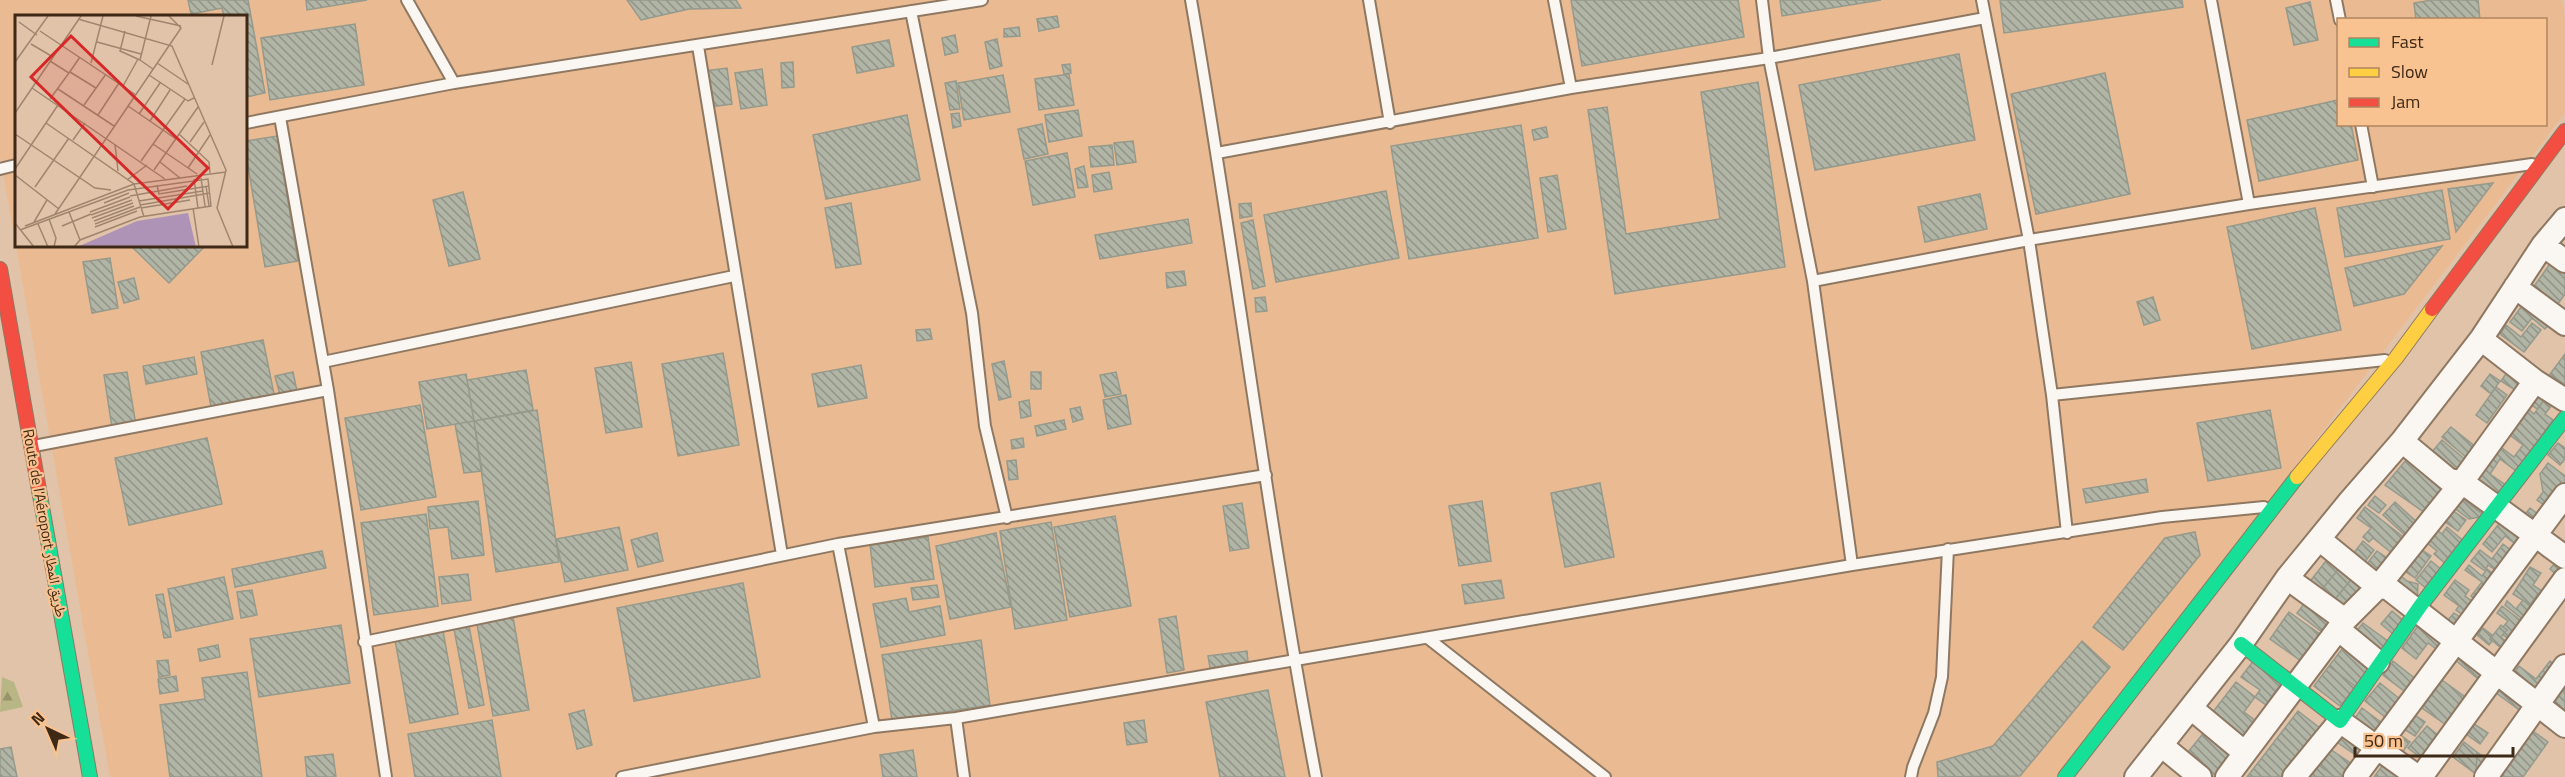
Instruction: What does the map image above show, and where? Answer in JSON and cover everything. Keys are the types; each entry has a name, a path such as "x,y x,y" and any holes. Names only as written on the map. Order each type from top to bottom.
{"street":[{"path":"2065,777 2272,506 2396,358 2565,131"},
{"path":"2136,777 2241,644 2288,578 2402,441 2481,339 2543,245 2565,219"},
{"path":"2543,245 2565,261"},
{"name":"Route de l'Aéroport طريق المطار","path":"0,268 10,384 31,447 90,777"},
{"path":"2515,287 2565,324"},
{"path":"2481,339 2535,381 2565,400"},
{"path":"2227,777 2342,625 2378,587 2462,482 2535,381"},
{"path":"2295,777 2340,721 2378,662 2415,611 2565,418"},
{"path":"2402,441 2449,480 2462,482 2565,557"},
{"path":"2355,777 2565,495"},
{"path":"2319,539 2378,587 2388,588 2415,611 2456,639 2565,726"},
{"path":"2288,578 2342,625 2378,662"},
{"path":"2241,644 2377,749 2420,777 2565,579"},
{"path":"2486,777 2565,666"},
{"path":"2191,708 2245,753"},
{"path":"2161,745 2200,777"}],"lane":[{"path":"407,0 454,83"},
{"path":"248,123 454,83 982,0"},
{"path":"1191,0 1217,153 1294,662 1316,777"},
{"path":"1369,0 1390,123"},
{"path":"1554,0 1571,88"},
{"path":"1762,0 1770,58 1813,281 1852,565"},
{"path":"1982,0 2029,240 2052,395 2067,533"},
{"path":"2211,0 2249,204"},
{"path":"2336,0 2340,18"},
{"path":"911,11 972,313 985,426 1007,518"},
{"path":"1217,153 1571,88 1770,58 1985,18"},
{"path":"698,46 734,276 782,555"},
{"path":"280,117 328,390 386,777"},
{"path":"2361,126 2373,187"},
{"path":"1813,281 2029,240 2249,204 2541,163"},
{"path":"0,169 15,165"},
{"path":"323,362 734,276"},
{"path":"2052,395 2396,358"},
{"path":"31,447 328,390"},
{"path":"364,642 838,544 1266,475"},
{"path":"622,777 874,727 956,718 1294,662 1948,549 2162,517 2272,506"},
{"path":"838,544 874,727"},
{"path":"1911,777 1934,713 1942,676 1948,549"},
{"path":"1429,639 1605,777"},
{"path":"956,718 964,777"}],"shaded area":[{"path":"0,0 2562,0 2565,18 2565,113 2059,777 110,777 16,248 248,248 248,15 15,15 15,241 0,156"}],"green space":[{"path":"2,677 14,682 23,707 0,712"}],"building":[{"path":"188,0 248,0 265,93 248,97 248,15 224,15 222,8 191,14"},
{"path":"306,0 367,0 307,10"},
{"path":"627,0 736,0 741,8 689,9 641,20"},
{"path":"1571,0 1738,0 1744,37 1582,66"},
{"path":"1780,0 1881,0 1782,16"},
{"path":"2000,0 2182,0 2183,7 2004,33"},
{"path":"2432,0 2478,0 2480,18 2416,18 2414,3"},
{"path":"2310,2 2318,40 2294,45 2286,8"},
{"path":"1057,16 1059,27 1039,31 1037,19"},
{"path":"355,24 364,85 270,100 261,38"},
{"path":"1019,27 1020,36 1004,37 1004,29"},
{"path":"955,35 958,52 945,55 942,38"},
{"path":"997,39 1002,66 990,69 985,42"},
{"path":"889,40 894,66 857,73 852,47"},
{"path":"1959,54 1975,140 1815,170 1799,85"},
{"path":"793,62 794,87 782,88 781,63"},
{"path":"1070,64 1071,73 1064,74 1062,65"},
{"path":"727,68 732,104 710,107 705,71"},
{"path":"762,69 767,105 741,109 735,73"},
{"path":"2105,73 2130,194 2036,214 2011,94"},
{"path":"1069,74 1074,105 1039,110 1035,79"},
{"path":"1003,75 1010,112 964,120 958,83"},
{"path":"956,81 960,109 950,110 945,83"},
{"path":"1758,82 1785,267 1615,294 1588,110 1607,107 1626,234 1720,219 1701,92"},
{"path":"2337,100 2337,126 2351,126 2358,160 2259,181 2247,120"},
{"path":"1078,110 1082,136 1049,142 1045,115"},
{"path":"959,113 961,126 953,128 951,114"},
{"path":"907,115 920,180 826,199 813,135"},
{"path":"1042,124 1048,154 1024,159 1018,129"},
{"path":"1521,125 1538,238 1409,259 1391,146"},
{"path":"1546,127 1548,137 1534,140 1532,130"},
{"path":"277,136 298,261 265,267 248,166 248,141"},
{"path":"1133,141 1136,162 1117,165 1114,143"},
{"path":"1112,145 1114,165 1091,167 1089,147"},
{"path":"1067,153 1075,197 1033,205 1025,161"},
{"path":"1084,166 1088,187 1078,188 1075,169"},
{"path":"1109,172 1112,189 1094,192 1092,175"},
{"path":"1557,175 1566,229 1548,232 1540,178"},
{"path":"2493,183 2456,232 2448,189"},
{"path":"2442,190 2450,239 2345,257 2337,208"},
{"path":"1386,191 1399,258 1276,282 1264,215"},
{"path":"463,192 480,259 449,266 433,200"},
{"path":"1980,194 1987,229 1925,242 1918,207"},
{"path":"851,203 861,264 836,268 825,208"},
{"path":"1251,203 1252,216 1240,218 1239,204"},
{"path":"2315,208 2341,330 2252,349 2227,227"},
{"path":"1188,219 1192,243 1100,259 1095,235"},
{"path":"1253,220 1265,286 1253,289 1241,223"},
{"path":"2442,246 2404,294 2354,306 2345,268"},
{"path":"133,248 203,248 169,283"},
{"path":"110,258 118,308 92,313 83,262"},
{"path":"2552,261 2565,269 2565,294 2555,308 2530,292"},
{"path":"1184,271 1186,285 1167,288 1166,273"},
{"path":"134,278 139,299 124,303 118,282"},
{"path":"1265,297 1267,311 1256,312 1255,298"},
{"path":"2153,297 2160,320 2144,325 2137,302"},
{"path":"2527,299 2553,319 2545,329 2532,318 2522,331 2510,322"},
{"path":"2532,323 2541,330 2524,352 2500,334 2506,325 2521,337"},
{"path":"930,329 932,339 917,341 916,330"},
{"path":"263,340 274,394 211,407 201,352"},
{"path":"723,353 739,445 678,456 662,364"},
{"path":"2565,354 2565,385 2550,374"},
{"path":"194,357 197,374 146,384 143,366"},
{"path":"1004,361 1011,397 999,400 992,364"},
{"path":"631,362 642,427 606,433 595,368"},
{"path":"861,365 867,398 818,407 812,374"},
{"path":"526,370 533,410 474,421 467,380"},
{"path":"2508,371 2521,380 2515,390 2501,381"},
{"path":"127,372 136,425 112,428 104,375"},
{"path":"293,372 297,391 280,395 275,376"},
{"path":"1031,372 1041,372 1041,389 1031,389"},
{"path":"1116,372 1121,394 1105,397 1100,375"},
{"path":"466,374 474,421 427,429 419,382"},
{"path":"2490,374 2500,381 2491,394 2481,386"},
{"path":"2496,387 2507,395 2487,423 2476,415"},
{"path":"2538,388 2548,395 2537,409 2528,402"},
{"path":"1126,395 1131,424 1108,429 1103,400"},
{"path":"1029,400 1031,416 1021,418 1019,402"},
{"path":"2544,400 2552,405 2545,414 2553,420 2516,471 2500,459 2490,474 2507,486 2497,499 2471,480 2498,445 2514,457 2523,445 2506,432 2525,406 2534,414"},
{"path":"420,405 436,497 361,510 345,418"},
{"path":"1080,407 1083,419 1073,422 1070,409"},
{"path":"537,410 559,562 496,572 474,421"},
{"path":"2270,410 2281,468 2208,481 2197,423"},
{"path":"1064,420 1066,429 1037,436 1035,426"},
{"path":"474,421 482,471 464,473 455,424"},
{"path":"2451,427 2476,447 2467,458 2442,437"},
{"path":"207,438 222,504 129,525 115,458"},
{"path":"1023,438 1024,447 1012,449 1011,440"},
{"path":"2442,440 2467,461 2458,472 2432,452"},
{"path":"2558,443 2565,448 2565,459 2560,465 2548,455"},
{"path":"2407,459 2447,488 2428,515 2385,485"},
{"path":"1016,460 1018,479 1009,480 1007,461"},
{"path":"2548,463 2565,476 2565,490 2551,510 2537,500 2543,492 2540,474"},
{"path":"2146,479 2148,492 2086,503 2083,489"},
{"path":"1600,483 1614,557 1565,567 1551,493"},
{"path":"2375,496 2386,505 2379,513 2368,505"},
{"path":"2460,497 2485,516 2469,519 2453,507"},
{"path":"478,501 484,555 452,559 448,527 430,529 428,507"},
{"path":"1482,501 1491,561 1459,566 1449,506"},
{"path":"2395,502 2421,526 2409,539 2383,515"},
{"path":"1242,503 1249,548 1230,551 1223,506"},
{"path":"2365,507 2406,539 2393,554 2373,538 2369,542 2363,537 2371,528 2357,518"},
{"path":"2449,508 2466,520 2458,531 2441,519"},
{"path":"2530,508 2543,518 2535,528 2522,518"},
{"path":"426,514 438,606 374,615 361,523"},
{"path":"1115,516 1131,606 1070,617 1054,527"},
{"path":"2502,520 2526,539 2519,547 2505,536 2492,552 2483,544"},
{"path":"1051,522 1067,620 1015,629 1000,531"},
{"path":"2432,526 2442,534 2447,527 2465,542 2447,565 2434,554 2437,551 2421,538"},
{"path":"619,527 628,570 565,582 556,539"},
{"path":"2195,532 2200,555 2123,650 2093,627 2165,538"},
{"path":"657,533 663,561 638,567 631,540"},
{"path":"996,533 1011,607 950,619 936,546"},
{"path":"928,537 934,579 875,587 870,545"},
{"path":"2363,541 2374,550 2364,563 2353,554"},
{"path":"2503,544 2516,554 2501,574 2488,565 2485,571 2471,561 2480,550 2492,559"},
{"path":"2419,548 2431,556 2415,578 2403,570"},
{"path":"322,551 326,568 235,587 232,569"},
{"path":"2377,551 2390,560 2378,575 2366,565"},
{"path":"2329,557 2341,566 2319,593 2308,584"},
{"path":"2431,561 2442,570 2427,589 2416,580"},
{"path":"2565,562 2565,572 2560,578 2550,569 2555,563"},
{"path":"2469,565 2482,576 2487,569 2499,578 2480,603 2471,596 2482,582 2465,570"},
{"path":"2341,566 2354,576 2332,603 2319,593"},
{"path":"2530,567 2541,573 2533,585 2548,595 2544,600 2537,595 2530,605 2513,594"},
{"path":"468,574 471,600 442,604 439,577"},
{"path":"2354,576 2369,588 2347,615 2332,603"},
{"path":"2401,576 2407,581 2418,584 2417,603 2394,585"},
{"path":"224,577 233,619 176,631 168,589"},
{"path":"1501,580 1504,598 1465,604 1462,585"},
{"path":"2455,580 2469,590 2465,596 2477,605 2467,618 2456,610 2459,606 2444,595"},
{"path":"743,583 760,677 634,701 617,608"},
{"path":"937,585 939,597 913,600 911,588"},
{"path":"252,590 257,615 241,618 237,592"},
{"path":"163,594 171,637 164,638 156,595"},
{"path":"906,598 909,612 940,606 945,635 881,647 873,604"},
{"path":"2307,600 2336,622 2326,635 2297,613"},
{"path":"2523,600 2531,607 2534,603 2526,622 2505,605 2507,601 2516,609"},
{"path":"2502,606 2525,624 2512,641 2503,635 2507,630 2503,627 2508,621 2497,613"},
{"path":"2392,611 2404,621 2393,634 2381,624"},
{"path":"2289,612 2324,637 2305,664 2270,639"},
{"path":"2454,613 2460,617 2453,626 2448,620"},
{"path":"1176,616 1184,670 1167,673 1159,619"},
{"path":"513,617 529,710 493,716 477,624"},
{"path":"2363,623 2389,642 2381,653 2355,633"},
{"path":"2420,623 2449,638 2439,651 2428,643 2416,659 2402,648"},
{"path":"341,625 350,683 259,697 250,639"},
{"path":"2501,625 2507,630 2501,637 2511,646 2506,652 2490,639"},
{"path":"469,626 484,705 469,708 454,629"},
{"path":"2483,628 2492,635 2489,645 2477,635"},
{"path":"443,631 458,714 410,723 395,640"},
{"path":"981,640 990,705 892,720 882,655"},
{"path":"2082,641 2110,667 2020,776 1938,777 1937,762 1993,746"},
{"path":"2346,644 2373,664 2356,687 2329,666"},
{"path":"218,645 220,657 200,661 198,649"},
{"path":"1247,651 1248,662 1210,668 1208,656"},
{"path":"2461,651 2490,675 2483,683 2454,659"},
{"path":"168,660 170,675 159,677 157,661"},
{"path":"2254,660 2283,681 2266,705 2255,697 2260,690 2241,677"},
{"path":"2393,661 2418,681 2408,694 2383,675"},
{"path":"2550,661 2559,668 2535,698 2510,678 2519,666 2536,679"},
{"path":"2329,666 2356,687 2340,706 2314,686"},
{"path":"247,672 262,777 170,777 160,705 205,699 202,678"},
{"path":"176,676 178,691 160,694 158,679"},
{"path":"2442,680 2468,699 2449,727 2422,708"},
{"path":"2236,682 2255,697 2244,712 2260,724 2247,740 2212,713"},
{"path":"2499,682 2529,703 2522,712 2492,690"},
{"path":"2380,683 2406,704 2391,722 2365,701"},
{"path":"2565,687 2565,719 2549,707"},
{"path":"1268,690 1285,777 1220,777 1206,702"},
{"path":"2362,708 2386,726 2377,738 2353,721"},
{"path":"584,710 592,745 577,749 569,714"},
{"path":"2298,711 2325,732 2290,777 2247,777"},
{"path":"2415,715 2425,722 2415,736 2404,729"},
{"path":"492,720 501,777 415,777 408,734"},
{"path":"1144,720 1147,742 1127,745 1124,723"},
{"path":"2474,724 2488,733 2480,744 2466,734"},
{"path":"2427,726 2439,736 2421,758 2408,748"},
{"path":"2206,730 2237,754 2218,777 2209,777 2184,757"},
{"path":"2533,731 2548,742 2523,777 2499,777"},
{"path":"2340,732 2366,750 2360,758 2334,740"},
{"path":"2399,734 2410,742 2401,754 2390,745"},
{"path":"2464,742 2477,752 2476,774 2453,757"},
{"path":"11,747 17,777 0,777 0,749"},
{"path":"2330,749 2355,766 2347,777 2335,777 2319,765"},
{"path":"913,750 917,777 883,777 880,755"},
{"path":"2477,752 2489,761 2476,774"},
{"path":"333,754 336,777 307,777 305,757"},
{"path":"2319,765 2335,777 2310,777"},
{"path":"2382,766 2398,777 2374,777"}],"traffic: fast":[{"path":"2241,644 2340,721 2421,605 2565,418"},
{"path":"2065,777 2297,477"},
{"path":"39,490 90,777"}],"traffic: slow":[{"path":"2297,477 2396,358 2432,309"}],"traffic: jam":[{"path":"2432,309 2565,131"},
{"path":"0,269 39,490"}]}
